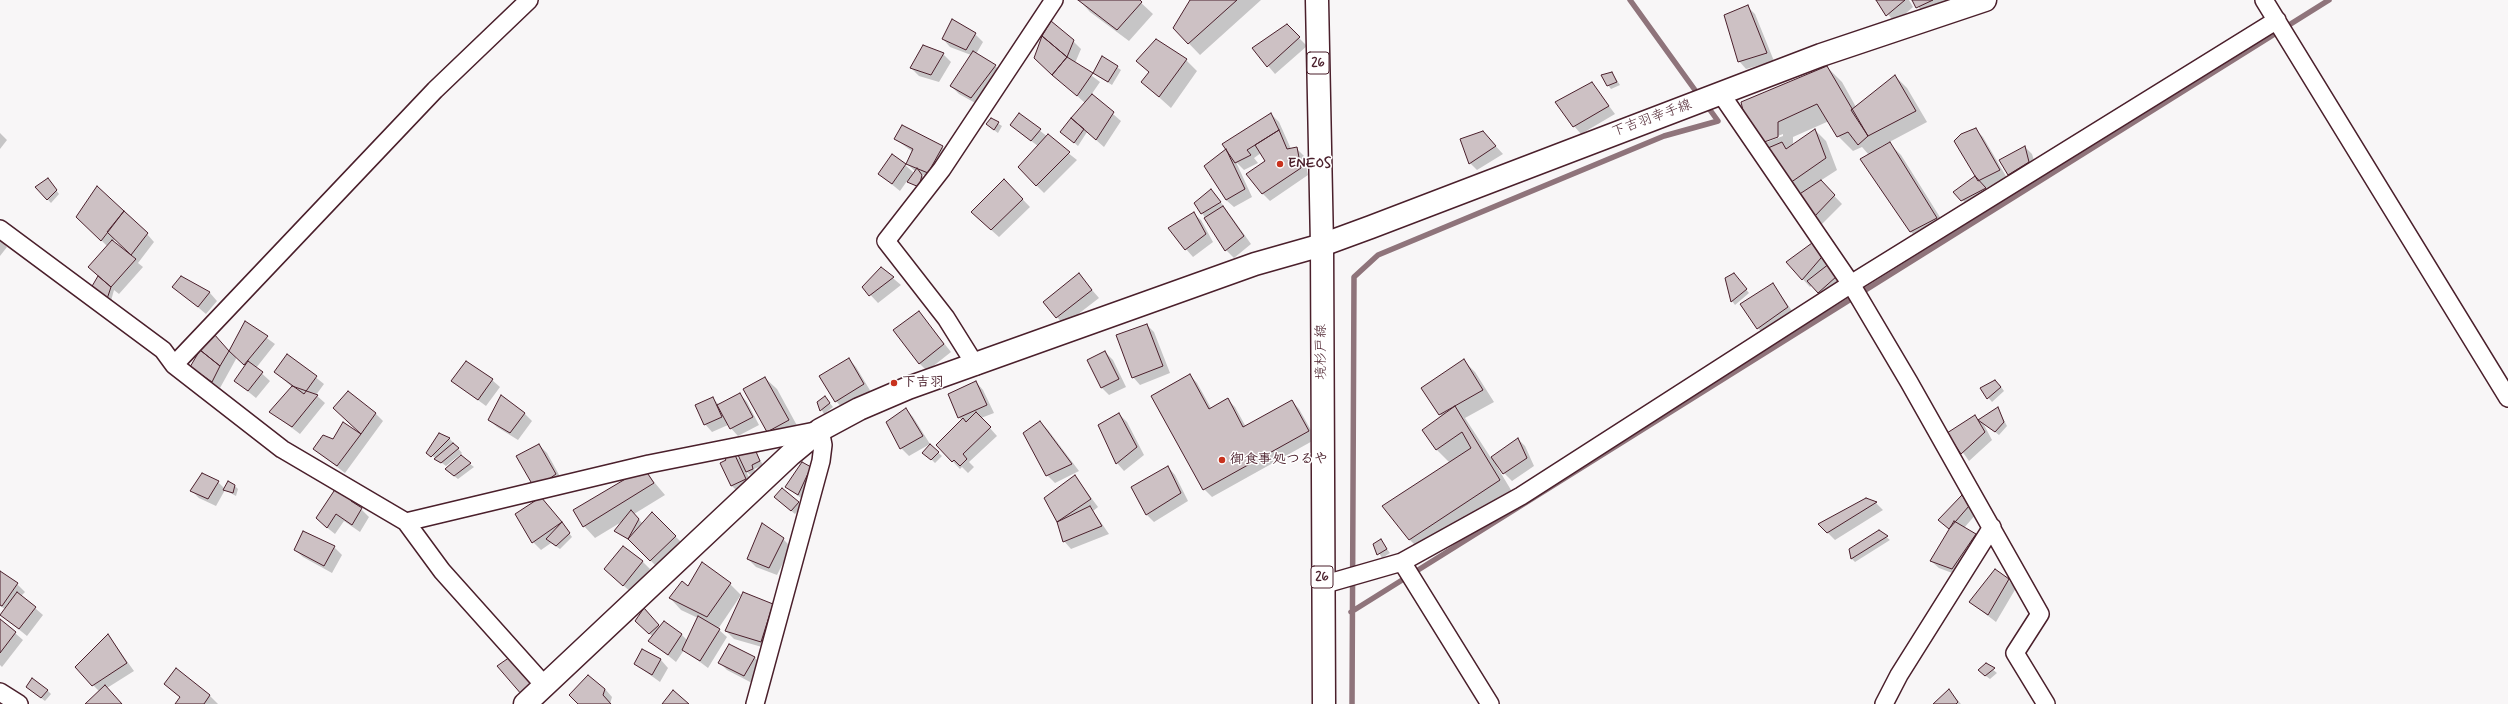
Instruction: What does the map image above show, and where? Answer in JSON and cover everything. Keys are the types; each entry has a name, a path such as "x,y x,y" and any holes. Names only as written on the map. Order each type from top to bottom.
{"main road":[{"name":"境杉戸線","path":"1317,0 1322,245 1322,585 1324,704"},
{"name":"下吉羽幸手線","path":"525,704 780,464 820,430 859,409 908,388 976,366 1255,264 1322,245 1821,56 1985,0"}],"street":[{"path":"174,365 435,90 529,0"},
{"path":"976,366 946,318 886,241 942,169 1054,0"},
{"path":"2264,0 2506,389"},
{"path":"1322,585 1402,562 1520,496 1851,284 2277,20"},
{"path":"1721,94 1851,284 1992,527 2040,614 2014,653 2046,704"},
{"path":"0,229 163,350 174,365 282,450 406,522 442,571 545,686"},
{"path":"406,522 649,464 820,430 823,445 821,460 755,704"},
{"path":"1884,704 1899,675 1992,527"},
{"path":"1402,562 1490,704"},
{"path":"0,692 19,704"}],"building":[{"path":"1078,0 1140,0 1142,2 1117,30"},
{"path":"1190,0 1237,0 1188,44 1173,28"},
{"path":"1876,0 1905,0 1886,16"},
{"path":"1912,0 1933,0 1916,8"},
{"path":"1748,5 1767,53 1738,62 1724,15"},
{"path":"952,19 976,33 966,50 942,39"},
{"path":"1051,21 1074,40 1067,57 1042,36"},
{"path":"1287,24 1300,37 1267,67 1252,48"},
{"path":"1042,36 1067,57 1052,75 1034,58"},
{"path":"1156,39 1187,59 1159,97 1141,82 1149,72 1136,61"},
{"path":"923,45 944,53 931,75 910,68"},
{"path":"973,51 996,65 971,98 950,86"},
{"path":"1102,56 1118,66 1108,82 1093,73"},
{"path":"1067,57 1093,73 1077,96 1052,75"},
{"path":"1827,66 1868,136 1858,145 1848,132 1837,137 1817,104 1778,122 1778,137 1756,145 1749,136 1741,102"},
{"path":"1612,72 1617,82 1607,86 1601,75"},
{"path":"1895,75 1916,111 1868,136 1851,110"},
{"path":"1592,82 1609,106 1573,127 1555,102"},
{"path":"1092,94 1114,112 1096,140 1071,118"},
{"path":"1019,113 1041,129 1031,141 1010,125"},
{"path":"1271,113 1279,130 1247,150 1251,155 1235,163 1222,144"},
{"path":"991,118 999,122 994,130 986,124"},
{"path":"1071,118 1084,129 1074,143 1060,132"},
{"path":"902,125 943,146 928,173 906,164 913,149 894,139"},
{"path":"1976,128 2000,170 1978,181 1954,141 1961,134"},
{"path":"1815,129 1826,158 1790,183 1768,148 1782,142 1786,149"},
{"name":"ENEOS","path":"1279,130 1287,149 1297,147 1301,168 1262,194 1246,174 1265,161 1255,145"},
{"path":"1483,131 1496,146 1469,164 1460,139"},
{"path":"1048,134 1070,152 1036,186 1018,167"},
{"path":"1890,142 1937,218 1910,232 1860,159"},
{"path":"2025,146 2029,162 2008,175 1999,160"},
{"path":"1226,149 1245,189 1226,200 1204,166"},
{"path":"892,154 906,164 892,184 878,174"},
{"path":"917,168 922,175 919,187 907,182"},
{"path":"1975,176 1986,188 1961,201 1953,192"},
{"path":"48,178 57,190 47,200 35,187"},
{"path":"1004,179 1023,199 991,230 971,212"},
{"path":"1821,180 1835,195 1813,218 1792,199"},
{"path":"97,186 124,211 101,241 76,217"},
{"path":"1211,189 1221,202 1201,214 1194,203"},
{"path":"1223,206 1244,236 1225,251 1204,218"},
{"path":"124,211 148,233 131,255 107,232"},
{"path":"1194,212 1206,234 1185,250 1168,228"},
{"path":"112,240 136,259 111,287 88,267"},
{"path":"1812,243 1827,251 1802,280 1786,262"},
{"path":"1834,260 1837,276 1818,293 1807,281"},
{"path":"881,267 894,277 869,296 862,287"},
{"path":"1079,273 1092,290 1056,318 1043,302"},
{"path":"1734,273 1747,289 1731,302 1725,278"},
{"path":"98,276 111,287 107,299 91,288"},
{"path":"181,276 210,292 198,307 172,287"},
{"path":"1773,283 1788,307 1757,329 1740,304"},
{"path":"919,311 944,344 919,364 893,330"},
{"path":"245,321 268,336 244,365 229,351"},
{"path":"1147,324 1163,366 1132,378 1116,335"},
{"path":"214,334 229,351 220,366 200,350"},
{"path":"200,350 220,366 212,382 190,367"},
{"path":"1105,351 1119,379 1101,388 1087,360"},
{"path":"287,354 317,376 304,394 274,372"},
{"path":"849,358 864,384 835,402 819,376"},
{"path":"1464,359 1483,390 1439,415 1421,388"},
{"path":"248,361 263,372 248,391 234,381"},
{"path":"466,361 493,379 478,400 451,381"},
{"name":"御食事処つるや","path":"1190,374 1209,409 1228,398 1243,427 1292,400 1309,431 1203,490 1151,396"},
{"path":"765,377 789,420 767,432 743,389"},
{"path":"1995,380 2001,387 1987,399 1980,388"},
{"path":"976,381 987,405 958,418 948,394"},
{"path":"292,386 318,395 292,427 269,412"},
{"path":"348,391 376,413 361,434 333,408"},
{"path":"740,393 753,417 730,429 717,405"},
{"path":"501,395 525,413 510,433 488,420"},
{"path":"825,396 830,403 820,411 817,402"},
{"path":"713,397 722,417 704,425 695,405"},
{"path":"1455,406 1500,480 1409,540 1382,506 1471,448 1462,432 1436,450 1422,430"},
{"path":"1998,407 2004,422 1995,432 1978,420"},
{"path":"906,408 923,436 900,449 886,422"},
{"path":"976,412 991,427 963,454 967,459 960,466 954,460 952,462 936,445 963,418 966,422"},
{"path":"1119,413 1137,447 1116,464 1098,425"},
{"path":"1975,415 1985,432 1961,454 1947,433"},
{"path":"1040,421 1072,464 1046,476 1023,433"},
{"path":"343,422 361,434 337,466 313,449 323,435 333,439"},
{"path":"439,433 450,438 431,457 426,453"},
{"path":"1518,438 1527,458 1503,474 1491,457"},
{"path":"453,443 459,448 441,463 434,459"},
{"path":"539,444 556,474 535,489 516,456"},
{"path":"930,444 939,452 931,460 922,453"},
{"path":"754,447 760,461 752,465 753,469 746,472 738,455"},
{"path":"734,453 746,479 731,486 720,463 726,460 724,457"},
{"path":"461,455 471,463 454,476 445,469"},
{"path":"802,462 811,467 798,495 785,487"},
{"path":"1168,466 1181,493 1146,515 1131,487"},
{"path":"644,468 654,483 583,527 573,510"},
{"path":"202,473 219,481 208,499 190,491"},
{"path":"1075,475 1091,499 1057,522 1044,498"},
{"path":"228,481 235,485 233,493 223,490"},
{"path":"338,485 354,493 351,501 362,508 352,525 336,514 327,528 316,518"},
{"path":"782,488 799,502 791,511 774,497"},
{"path":"1962,495 1969,506 1949,529 1938,520"},
{"path":"541,497 562,522 532,543 515,514"},
{"path":"1866,498 1877,502 1827,533 1818,524"},
{"path":"1090,506 1102,526 1063,542 1057,522"},
{"path":"631,510 639,519 628,539 614,531"},
{"path":"652,512 676,536 650,561 628,539"},
{"path":"1954,521 1976,534 1952,569 1930,561"},
{"path":"562,522 570,533 556,546 546,539"},
{"path":"762,523 784,538 769,568 747,559"},
{"path":"1879,530 1888,536 1851,559 1849,549"},
{"path":"303,531 335,546 324,566 294,550"},
{"path":"1381,539 1387,549 1377,555 1373,544"},
{"path":"623,546 643,561 623,586 604,569"},
{"path":"702,562 731,583 707,617 669,598 682,581 688,586"},
{"path":"1995,569 2009,579 1988,615 1969,602"},
{"path":"0,571 18,583 2,606 0,605"},
{"path":"17,592 36,607 19,629 0,615"},
{"path":"743,592 773,604 761,642 725,631"},
{"path":"644,608 659,625 649,634 635,621"},
{"path":"698,616 720,629 700,661 682,650"},
{"path":"0,619 16,632 0,653"},
{"path":"664,621 682,634 668,655 648,641"},
{"path":"108,634 127,663 92,686 75,667"},
{"path":"729,644 755,657 744,676 718,663"},
{"path":"642,649 661,659 652,675 634,664"},
{"path":"510,657 536,681 522,695 497,666"},
{"path":"1986,663 1995,668 1985,676 1978,670"},
{"path":"176,668 210,695 204,704 175,704 180,697 164,684"},
{"path":"588,675 605,689 603,695 611,704 578,704 569,695"},
{"path":"32,678 48,690 41,698 26,687"},
{"path":"105,685 122,704 85,704"},
{"path":"1949,689 1958,702 1956,704 1933,704"},
{"path":"673,690 689,704 662,704"}],"waterway":[{"path":"1630,0 1700,97"},
{"path":"1351,612 2329,0"},
{"path":"1352,704 1354,277 1378,255 1664,136 1718,121 1705,103"}],"place":[{"name":"ENEOS","path":"1280,164"},
{"name":"下吉羽","path":"894,383"},
{"name":"御食事処つるや","path":"1222,460"}]}
